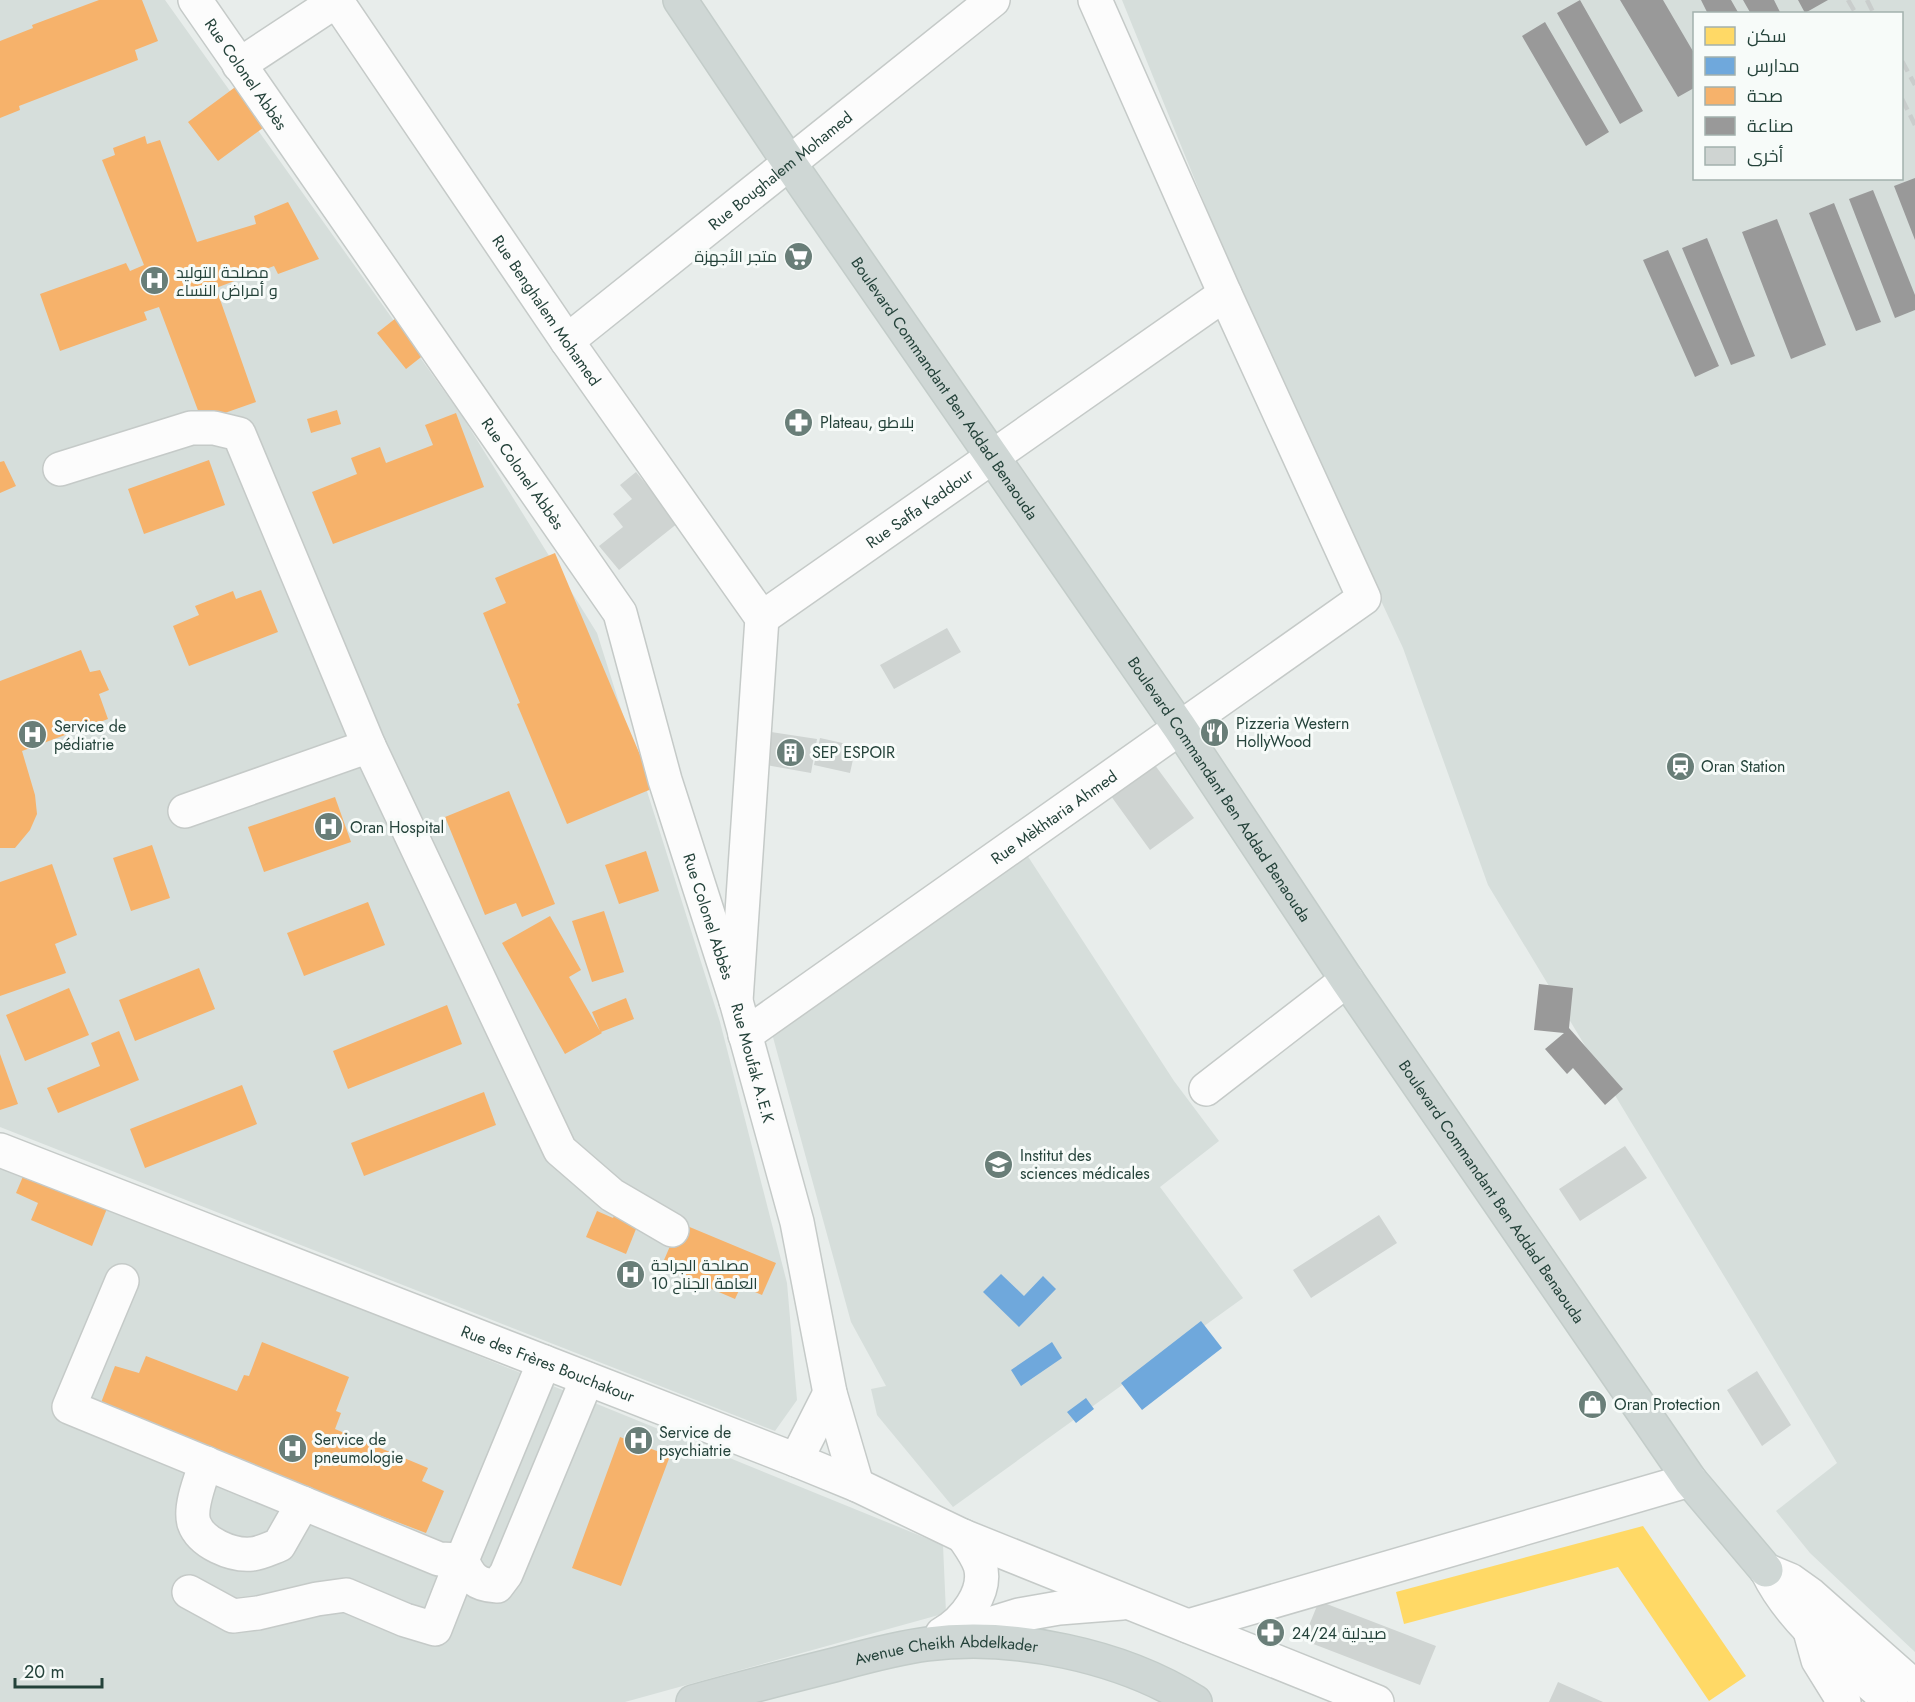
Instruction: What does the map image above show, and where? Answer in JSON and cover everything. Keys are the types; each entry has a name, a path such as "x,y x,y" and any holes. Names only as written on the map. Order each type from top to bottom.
{"main road":[{"name":"Boulevard Commandant Ben Addad Benaouda","path":"680,0 990,457 1180,728 1347,980 1690,1480 1766,1570"},
{"name":"Avenue Cheikh Abdelkader","path":"693,1702 864,1657 926,1644 962,1641 1047,1648 1103,1662 1146,1677 1195,1702"}],"street":[{"name":"Rue Colonel Abbès","path":"195,0 620,613 664,780 736,1001"},
{"path":"239,64 336,0"},
{"name":"Rue Benghalem Mohamed","path":"336,0 567,341 762,618"},
{"name":"Rue Boughalem Mohamed","path":"567,341 993,0"},
{"path":"1095,0 1225,294"},
{"name":"Rue Saffa Kaddour","path":"762,618 1225,294"},
{"name":"Rue Mèkhtaria Ahmed","path":"745,1035 1364,598 1225,294"},
{"path":"60,469 191,428 214,428 238,434 369,746 560,1150 612,1195 672,1230"},
{"name":"Rue Moufak A.E.K","path":"762,618 736,1001 797,1222 830,1393 857,1485"},
{"path":"185,812 369,746"},
{"path":"1206,1089 1347,980"},
{"name":"Rue des Frères Bouchakour","path":"0,1150 796,1460 857,1485 963,1536"},
{"path":"122,1281 69,1407 439,1559 462,1560"},
{"path":"189,1592 233,1616 346,1595 405,1620 435,1629 544,1362"},
{"path":"462,1560 470,1577 486,1586 497,1586 506,1574 587,1379"},
{"path":"796,1460 830,1393"},
{"path":"206,1463 196,1493 193,1521 202,1538 227,1551 253,1554 279,1545 303,1503"},
{"path":"1188,1626 1690,1480"},
{"path":"963,1536 1377,1702"},
{"path":"926,1644 963,1619 971,1609 977,1594 981,1567 963,1536"},
{"name":"Boulevard Commandant Ben Addad Benaouda","path":"1766,1570 1784,1600 1810,1629 1891,1702"},
{"name":"Boulevard Commandant Ben Addad Benaouda","path":"1766,1570 1790,1580 1811,1595 1915,1687"},
{"path":"926,1644 1019,1615 1059,1608 1127,1602"},
{"path":"1810,1629 1818,1660 1844,1702"}],"shaded area":[{"name":"Oran Hospital","path":"0,0 165,0 464,419 597,633 720,1022 787,1283 797,1400 775,1431 0,1127"},
{"name":"Oran Station","path":"1122,0 1915,0 1915,1652 1810,1553 1776,1511 1837,1463 1488,885 1403,648 1261,343"},
{"name":"Institut des sciences médicales","path":"1027,855 1174,1081 1219,1141 1160,1187 1243,1298 953,1507 877,1415 871,1389 886,1386 851,1322 771,1030"},
{"path":"0,1161 943,1545 946,1613 625,1702 0,1702"}],"building: سكن":[{"path":"1643,1526 1746,1676 1709,1701 1618,1567 1404,1624 1396,1592"}],"building: مدارس":[{"path":"1001,1274 1024,1296 1043,1276 1056,1289 1019,1327 983,1292"},
{"path":"1201,1321 1222,1348 1142,1410 1121,1383"},
{"path":"1052,1342 1062,1358 1021,1386 1011,1370"},
{"path":"1086,1398 1094,1409 1076,1423 1067,1412"}],"building: صحة":[{"path":"99,0 142,0 158,41 135,50 138,60 19,106 20,110 0,118 0,41 33,28 32,25"},
{"path":"238,85 267,125 218,161 188,122"},
{"name":"مصلحة التوليد و أمراض النساء","path":"145,136 147,144 160,140 197,242 256,224 254,216 288,202 319,259 278,274 274,266 216,288 256,402 202,421 159,307 144,312 147,320 60,351 40,294 126,263 130,271 144,265 102,160 115,155 113,148"},
{"path":"396,318 425,354 406,369 377,333"},
{"path":"337,410 341,424 311,433 307,419"},
{"path":"456,413 484,487 333,544 312,492 357,474 351,458 380,447 386,463 433,445 425,425"},
{"path":"209,460 225,505 144,534 128,489"},
{"path":"4,461 16,486 0,493 0,462"},
{"path":"555,553 654,788 567,824 517,704 520,703 483,613 506,603 495,578"},
{"path":"261,590 278,632 189,666 173,626 199,615 195,606 233,591 236,599"},
{"name":"Service de pédiatrie","path":"81,650 90,672 100,670 109,690 99,694 108,719 22,751 35,795 37,814 30,830 15,848 0,848 0,681"},
{"path":"509,791 555,904 522,917 516,903 485,915 445,817"},
{"path":"335,797 351,842 264,872 248,827"},
{"path":"152,845 170,898 131,911 113,858"},
{"path":"646,851 659,891 619,904 605,865"},
{"path":"52,864 77,935 55,944 66,973 0,996 0,882"},
{"path":"368,902 385,945 304,976 287,933"},
{"path":"604,911 624,972 592,982 572,921"},
{"path":"550,916 581,970 569,977 600,1031 592,1012 626,998 634,1019 601,1032 565,1054 502,943"},
{"path":"199,968 215,1009 135,1041 119,1000"},
{"path":"69,988 89,1035 25,1061 6,1015"},
{"path":"447,1005 462,1044 348,1089 333,1051"},
{"path":"119,1031 139,1080 58,1113 47,1088 100,1066 91,1043"},
{"path":"0,1054 18,1104 0,1110"},
{"path":"242,1085 257,1124 145,1168 130,1129"},
{"path":"484,1092 496,1125 364,1176 351,1143"},
{"path":"27,1167 110,1201 92,1246 31,1220 38,1203 16,1193"},
{"path":"619,1205 642,1214 626,1254 586,1237 597,1211 613,1218"},
{"path":"680,1223 776,1263 762,1295 741,1286 735,1299 661,1267"},
{"name":"Service de pneumologie","path":"262,1342 349,1377 336,1411 341,1413 335,1429 428,1468 422,1481 444,1491 426,1533 99,1408 115,1366 139,1373 146,1356 237,1391 244,1375 249,1376"},
{"path":"620,1437 670,1456 621,1586 572,1568"}],"building: صناعة":[{"path":"1580,0 1643,111 1620,124 1557,13"},
{"path":"1620,0 1663,0 1693,51 1693,89 1678,97"},
{"path":"1701,0 1731,0 1738,12 1707,12"},
{"path":"1743,0 1774,0 1780,12 1750,12"},
{"path":"1798,0 1828,0 1807,12 1804,12"},
{"path":"1545,22 1609,132 1586,146 1522,36"},
{"path":"1915,178 1915,240 1894,186"},
{"path":"1873,190 1915,295 1915,310 1895,318 1849,199"},
{"path":"1834,203 1881,322 1856,331 1809,213"},
{"path":"1777,219 1826,345 1791,359 1742,232"},
{"path":"1707,238 1755,356 1731,365 1682,248"},
{"path":"1668,250 1719,366 1695,377 1643,260"},
{"path":"1539,984 1573,988 1569,1028 1623,1089 1605,1105 1573,1068 1567,1074 1545,1049 1564,1033 1534,1030"}],"building: أخرى":[{"path":"636,472 678,523 619,570 599,546 623,527 613,514 632,499 620,485"},
{"path":"947,628 961,652 894,689 880,665"},
{"name":"SEP ESPOIR","path":"771,732 817,739 811,773 766,765"},
{"path":"820,738 856,746 850,773 814,765"},
{"path":"1146,753 1194,818 1150,850 1103,785"},
{"path":"1625,1146 1647,1178 1580,1221 1559,1189"},
{"path":"1379,1215 1397,1243 1311,1298 1293,1270"},
{"path":"1757,1371 1791,1425 1762,1446 1727,1390"},
{"path":"1319,1601 1436,1646 1420,1685 1303,1640"},
{"path":"1558,1682 1603,1702 1549,1702"}],"railway":[{"path":"1848,0 1855,12"},
{"path":"1867,0 1873,12"},
{"path":"1903,63 1915,85"},
{"path":"1903,101 1915,125"}],"place":[{"name":"متجر الأجهزة","path":"798,256"},
{"name":"مصلحة التوليد و أمراض النساء","path":"155,281"},
{"name":"Plateau, بلاطو","path":"799,422"},
{"name":"Pizzeria Western HollyWood","path":"1215,732"},
{"name":"Service de pédiatrie","path":"33,735"},
{"name":"SEP ESPOIR","path":"791,752"},
{"name":"Oran Station","path":"1680,766"},
{"name":"Oran Hospital","path":"329,827"},
{"name":"Institut des sciences médicales","path":"999,1164"},
{"name":"مصلحة الجراحة العامة الجناح 10","path":"630,1274"},
{"name":"Oran Protection","path":"1593,1404"},
{"name":"Service de psychiatrie","path":"638,1441"},
{"name":"Service de pneumologie","path":"293,1448"},
{"name":"صيدلية 24/24","path":"1271,1633"}]}
